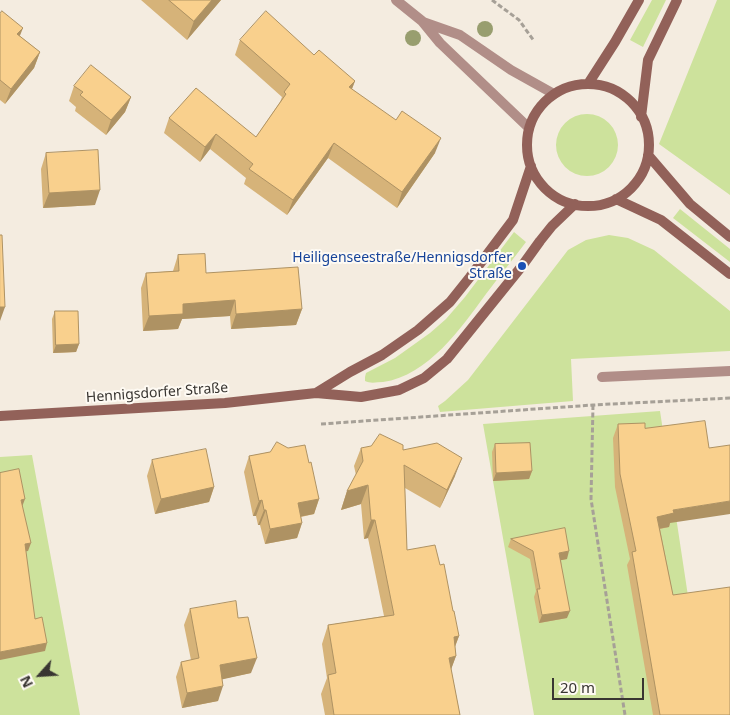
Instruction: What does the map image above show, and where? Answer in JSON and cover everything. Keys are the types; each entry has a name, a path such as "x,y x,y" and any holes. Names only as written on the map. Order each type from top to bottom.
{"main road":[{"path":"588,84 639,0"},
{"path":"641,117 648,60 677,0"},
{"path":"588,84 595,84 615,91 637,109 648,135 649,146 639,178 629,190 616,199 596,205 565,202 546,189 537,180 530,166 526,149 529,128 535,115 546,100 563,89 588,84"},
{"path":"648,154 690,204 730,237"},
{"name":"Hennigsdorfer Straße","path":"316,393 382,355 418,330 450,302 514,220 530,166"},
{"path":"616,199 661,220 730,274"},
{"name":"Hennigsdorfer Straße","path":"0,416 225,403 316,393 361,397 399,390 424,378 447,359 522,266 540,240 575,204"}],"street":[{"path":"396,0 422,21 440,43 529,128"},
{"path":"422,21 460,35 511,70 554,94"},
{"path":"602,377 730,370"}],"path":[{"path":"492,0 519,20 534,41"},
{"path":"321,424 592,404 730,398"},
{"path":"592,404 591,499 625,715"}],"green space":[{"path":"652,0 666,0 643,47 630,40"},
{"path":"717,0 730,0 730,195 659,144"},
{"path":"587,114 599,116 609,123 616,133 618,145 616,157 609,167 599,174 587,176 575,174 565,167 558,157 556,145 558,133 565,123 575,116"},
{"path":"680,209 730,249 730,262 673,218"},
{"path":"514,232 526,242 455,335 442,348 415,370 399,378 372,383 365,381 366,373 395,358 446,319"},
{"path":"609,235 628,238 654,250 730,311 730,351 571,359 573,401 440,412 438,406 468,380 568,250 586,240"},
{"path":"660,411 706,715 534,715 483,424"},
{"path":"32,455 80,715 0,715 0,457"}],"building":[{"path":"169,0 212,0 194,21"},
{"path":"2,11 23,28 17,34 40,52 11,89 0,80 0,14"},
{"path":"266,11 314,55 319,50 355,81 349,87 396,120 402,111 441,138 402,192 334,143 293,200 249,169 253,164 216,134 205,147 169,118 196,88 256,137 286,94 284,92 290,84 240,40"},
{"path":"91,65 131,97 111,120 80,95 83,92 74,86"},
{"path":"98,150 100,190 49,193 46,153"},
{"path":"0,235 2,235 5,307 0,307"},
{"path":"205,254 206,273 298,267 302,309 236,314 235,300 183,304 183,314 149,316 146,273 179,271 178,255"},
{"path":"55,311 78,311 79,344 56,345"},
{"path":"705,421 709,448 730,445 730,501 673,510 674,513 657,517 673,595 730,587 730,715 660,715 632,552 636,551 620,474 618,424 645,423 645,428"},
{"path":"380,434 403,445 403,450 437,443 462,458 447,490 404,465 407,550 435,545 440,565 444,564 459,636 454,637 456,656 449,658 460,715 334,715 328,675 336,673 328,625 394,615 375,520 371,520 368,485 347,491 363,461 361,448 371,446"},
{"path":"277,442 288,448 305,445 309,463 311,462 319,499 298,503 302,523 270,529 266,510 264,510 262,500 259,501 249,456 270,452"},
{"path":"530,443 532,471 496,473 495,444"},
{"path":"206,449 214,487 161,499 152,460"},
{"path":"19,469 25,499 21,500 31,543 25,544 35,619 42,617 47,643 0,652 0,473"},
{"path":"565,528 569,551 559,553 570,611 542,615 537,589 540,589 533,551 511,539"},
{"path":"236,601 238,618 248,617 257,658 220,665 223,686 187,693 181,662 199,658 190,609"}],"place":[{"name":"Heiligenseestraße/Hennigsdorfer Straße","path":"522,266"}]}
